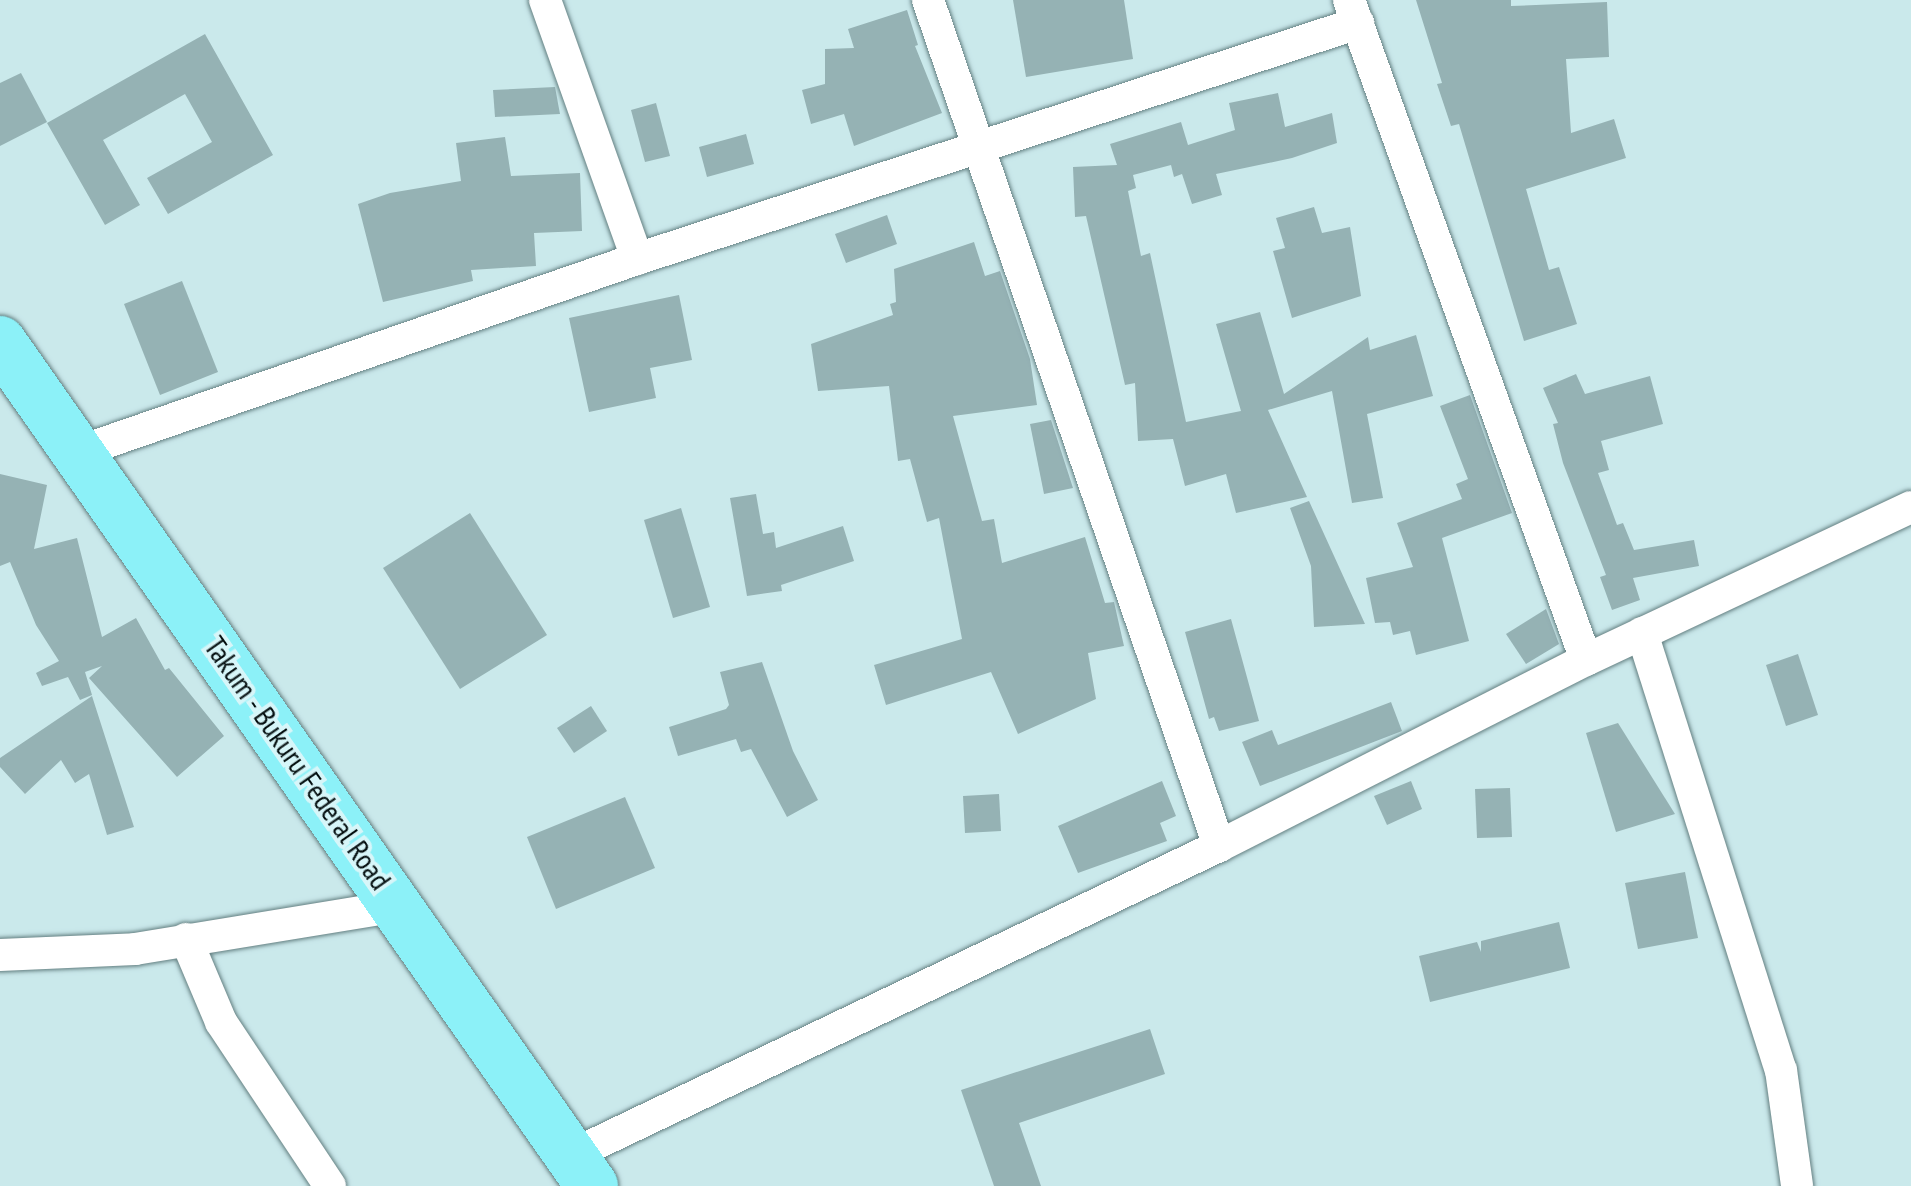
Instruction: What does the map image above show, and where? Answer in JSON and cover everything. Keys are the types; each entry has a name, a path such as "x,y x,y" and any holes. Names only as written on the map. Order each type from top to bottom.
{"main road":[{"name":"Takum - Bukuru Federal Road","path":"0,342 582,1170"}],"street":[{"path":"545,0 637,259"},
{"path":"928,0 1220,846"},
{"path":"78,452 637,259 978,148 1353,12 1586,660"},
{"path":"582,1170 1586,660 1911,507"},
{"path":"1642,633 1781,1070 1797,1186"},
{"path":"0,955 135,949 399,906"},
{"path":"186,940 221,1022 330,1186"}],"building":[{"path":"1013,0 1124,0 1133,59 1026,77"},
{"path":"1416,0 1511,0 1511,6 1607,2 1609,57 1566,59 1571,133 1614,119 1626,158 1526,189 1549,270 1559,267 1577,324 1524,341 1459,124 1451,126 1437,84 1442,83"},
{"path":"907,10 918,45 915,46 942,113 854,146 844,114 811,124 802,90 825,84 825,49 854,48 848,29"},
{"path":"205,34 273,155 168,214 147,178 212,142 185,94 103,140 140,205 105,225 47,123"},
{"path":"21,73 47,122 0,146 0,83"},
{"path":"555,87 560,114 495,117 493,90"},
{"path":"1278,93 1285,127 1332,113 1337,143 1292,158 1216,174 1222,195 1192,204 1182,174 1174,177 1171,165 1133,175 1136,188 1128,191 1141,256 1150,253 1186,422 1241,411 1216,324 1260,312 1284,394 1368,337 1370,350 1416,335 1433,396 1367,414 1383,498 1352,503 1332,391 1268,410 1307,497 1236,513 1226,474 1185,486 1173,439 1138,441 1135,383 1125,385 1086,216 1075,217 1073,167 1117,165 1110,144 1181,122 1188,145 1235,130 1229,103"},
{"path":"656,103 670,156 645,162 631,110"},
{"path":"746,134 754,164 707,177 699,147"},
{"path":"505,137 511,176 580,173 582,231 534,233 536,266 471,270 473,281 383,302 358,204 390,193 461,181 456,143"},
{"path":"1314,207 1322,233 1350,227 1361,296 1292,318 1273,251 1285,248 1276,218"},
{"path":"887,215 897,244 846,263 835,234"},
{"path":"974,242 985,276 1000,271 1030,359 1037,405 953,416 982,521 994,519 1002,563 1085,537 1105,603 1114,602 1124,646 1088,653 1096,699 1018,734 991,672 886,705 874,665 962,639 939,518 927,522 910,459 898,461 889,386 818,391 811,344 893,315 890,304 896,302 894,269"},
{"path":"182,281 218,372 160,395 124,304"},
{"path":"679,295 692,360 650,368 656,398 589,412 569,318"},
{"path":"1576,374 1585,394 1650,376 1663,424 1601,441 1609,470 1598,473 1617,525 1623,523 1634,550 1694,540 1699,566 1633,578 1640,600 1612,610 1600,577 1606,575 1563,463 1553,424 1558,423 1543,388"},
{"path":"1470,395 1512,513 1442,538 1469,641 1416,655 1410,631 1393,635 1390,622 1375,623 1366,578 1413,567 1397,523 1462,499 1456,484 1468,479 1440,406"},
{"path":"1051,420 1073,488 1044,494 1030,424"},
{"path":"0,474 47,485 34,549 77,538 102,637 136,618 165,670 169,668 224,736 177,777 89,678 102,666 85,672 92,695 80,700 68,677 42,686 36,673 59,661 36,625 10,562 0,566"},
{"path":"756,494 763,534 774,532 776,548 843,526 854,561 781,585 782,591 747,596 730,498"},
{"path":"1309,501 1365,624 1314,627 1311,566 1290,508"},
{"path":"681,508 710,607 673,618 644,520"},
{"path":"470,513 547,635 460,689 383,568"},
{"path":"1546,609 1559,644 1526,664 1506,634"},
{"path":"1231,619 1259,721 1219,731 1214,717 1209,719 1185,632"},
{"path":"1798,654 1818,715 1786,726 1766,665"},
{"path":"762,662 793,751 818,800 787,817 751,749 741,752 736,739 678,756 669,727 726,709 729,705 720,672"},
{"path":"92,696 134,827 107,835 89,774 75,783 61,760 25,794 0,767 0,758"},
{"path":"1391,702 1402,731 1260,786 1242,742 1272,730 1278,745"},
{"path":"591,706 607,731 574,753 557,728"},
{"path":"1618,723 1675,814 1616,832 1586,733"},
{"path":"1162,781 1176,816 1160,823 1167,841 1078,873 1058,826"},
{"path":"1411,781 1422,809 1387,825 1374,796"},
{"path":"1510,788 1512,837 1477,838 1475,789"},
{"path":"999,794 1001,831 965,833 963,796"},
{"path":"625,797 655,868 556,909 527,837"},
{"path":"1685,872 1698,938 1638,949 1625,883"},
{"path":"1559,922 1570,968 1430,1002 1419,956 1477,942 1481,952 1481,941"},
{"path":"1150,1029 1165,1074 1019,1123 1041,1186 994,1186 961,1090"}]}
